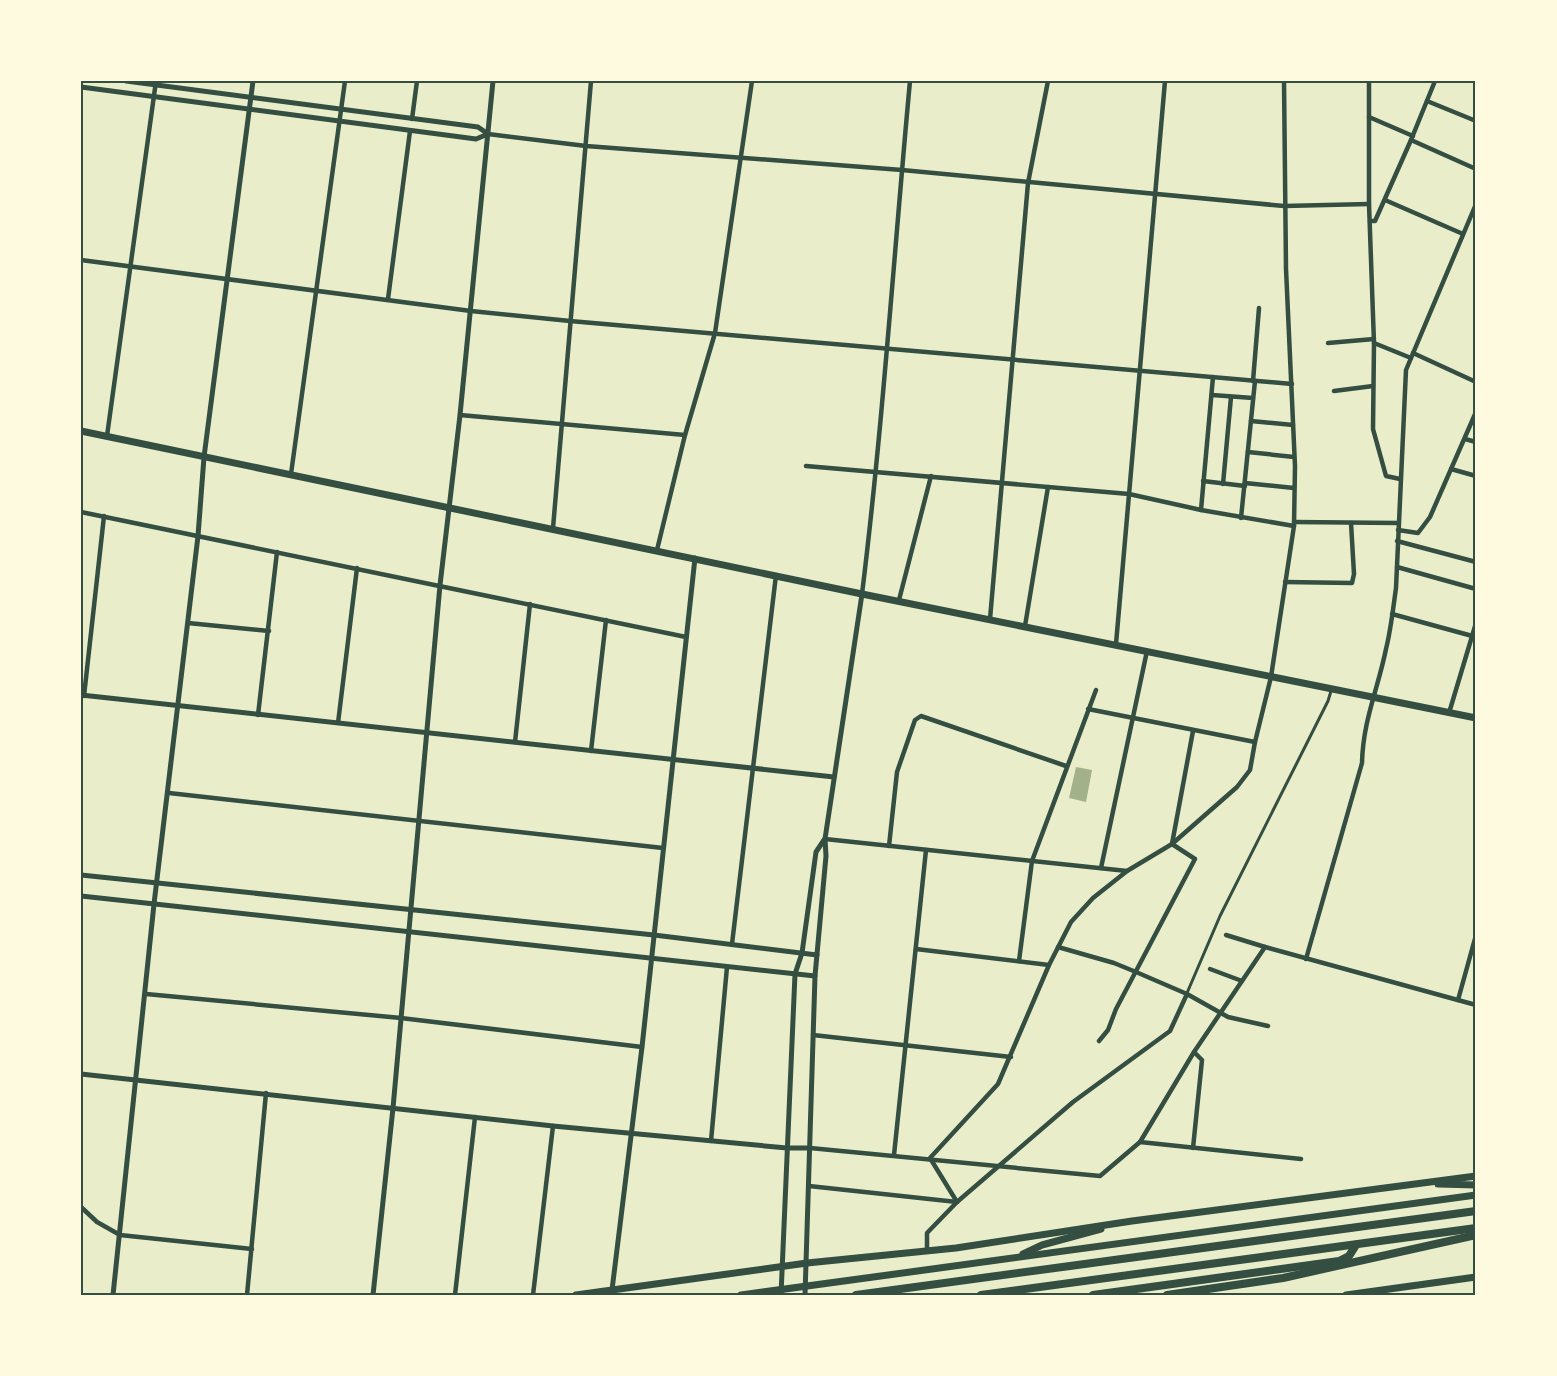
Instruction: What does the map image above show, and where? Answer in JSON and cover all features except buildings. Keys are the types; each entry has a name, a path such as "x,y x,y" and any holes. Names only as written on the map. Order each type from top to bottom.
{"highway":[{"path":"856,1295 1476,1211"},
{"path":"981,1295 1476,1228"},
{"path":"1167,1295 1283,1278 1476,1235"},
{"path":"1093,1295 1342,1260 1349,1256 1356,1245"}],"main road":[{"path":"81,431 862,594 1476,718"},
{"path":"576,1295 807,1263 927,1251 1132,1221 1476,1176"},
{"path":"1424,1183 1476,1185"},
{"path":"741,1295 805,1291 1016,1257 1476,1195"},
{"path":"1016,1257 1042,1245 1132,1221"},
{"path":"1346,1295 1476,1277"}],"street":[{"path":"126,81 156,83 251,98 478,127 488,134 586,146 902,170 1284,206 1369,204"},
{"path":"112,1295 154,904 198,536 204,457 253,81"},
{"path":"291,474 345,81"},
{"path":"412,119 417,81"},
{"path":"373,1295 393,1108 440,585 471,311 493,81"},
{"path":"553,528 591,81"},
{"path":"657,550 685,435 715,333 752,81"},
{"path":"805,1291 815,976 826,856 825,839 862,594 877,472 885,349 910,81"},
{"path":"990,619 1004,483 1028,183 1048,81"},
{"path":"1116,644 1165,81"},
{"path":"930,1158 998,1084 1049,965 1071,922 1094,898 1127,871 1172,844 1237,787 1250,770 1254,741 1271,677 1294,524 1292,384 1284,206 1284,81"},
{"path":"1369,81 1369,204 1374,341 1373,429 1386,476 1400,479"},
{"path":"1370,221 1375,221 1385,200 1435,81"},
{"path":"107,436 156,83"},
{"path":"81,87 476,139 488,134"},
{"path":"1427,101 1476,121"},
{"path":"1369,117 1476,169"},
{"path":"388,299 410,131"},
{"path":"1385,200 1463,234"},
{"path":"1306,959 1362,763 1362,738 1386,650 1397,567 1406,370 1475,207"},
{"path":"81,260 471,311 1292,384"},
{"path":"1241,518 1259,309"},
{"path":"1328,343 1374,341 1476,382"},
{"path":"1201,510 1213,377"},
{"path":"1334,391 1373,386"},
{"path":"1212,395 1253,398"},
{"path":"1224,484 1231,397"},
{"path":"1398,530 1418,533 1430,517 1476,412"},
{"path":"460,415 563,422 685,435"},
{"path":"1251,421 1293,425"},
{"path":"1465,438 1476,442"},
{"path":"1248,452 1294,457"},
{"path":"806,466 1129,494 1241,518 1294,524 1398,523"},
{"path":"1451,469 1476,476"},
{"path":"899,600 931,476"},
{"path":"1203,481 1294,488"},
{"path":"1025,626 1048,487"},
{"path":"81,512 686,637"},
{"path":"104,516 83,696 834,777"},
{"path":"1285,582 1352,583 1354,567 1352,523"},
{"path":"1397,541 1476,562"},
{"path":"258,715 277,552"},
{"path":"612,1290 642,1047 695,558"},
{"path":"1397,567 1476,588"},
{"path":"338,723 357,568"},
{"path":"732,944 776,575"},
{"path":"515,742 530,604"},
{"path":"1392,614 1473,637"},
{"path":"591,751 606,620"},
{"path":"1449,713 1476,622"},
{"path":"188,623 269,631"},
{"path":"1101,868 1147,651"},
{"path":"927,1251 927,1233 957,1202 1073,1102 1170,1031 1220,916 1328,701 1331,689"},
{"path":"1019,961 1032,861 1096,690"},
{"path":"1088,709 1254,741"},
{"path":"889,846 897,772 915,720 921,716 1066,766"},
{"path":"1172,844 1193,731"},
{"path":"169,793 663,848"},
{"path":"825,839 1127,871"},
{"path":"781,1292 795,974 802,953 816,852 825,839"},
{"path":"1099,1041 1108,1030 1116,1009 1195,859 1172,844"},
{"path":"894,1155 926,850"},
{"path":"81,875 654,935 817,955"},
{"path":"81,896 815,976"},
{"path":"1226,935 1476,1005"},
{"path":"1458,1000 1476,936"},
{"path":"1058,947 1114,963 1136,972 1187,994 1228,1017 1268,1026"},
{"path":"81,1074 553,1126 787,1148 930,1158 1100,1176 1140,1142 1194,1052 1265,947"},
{"path":"916,949 1049,965"},
{"path":"711,1141 727,967"},
{"path":"1210,969 1242,981"},
{"path":"146,994 401,1018 642,1047"},
{"path":"813,1035 1011,1057"},
{"path":"1193,1148 1202,1060 1194,1052"},
{"path":"248,1295 266,1093"},
{"path":"454,1295 475,1117"},
{"path":"532,1295 553,1126"},
{"path":"1140,1142 1301,1159"},
{"path":"930,1158 957,1202"},
{"path":"809,1186 957,1202"},
{"path":"81,1207 97,1222 120,1235 252,1249"}],"shaded area":[{"path":"1076,767 1092,770 1086,802 1069,798"}]}
